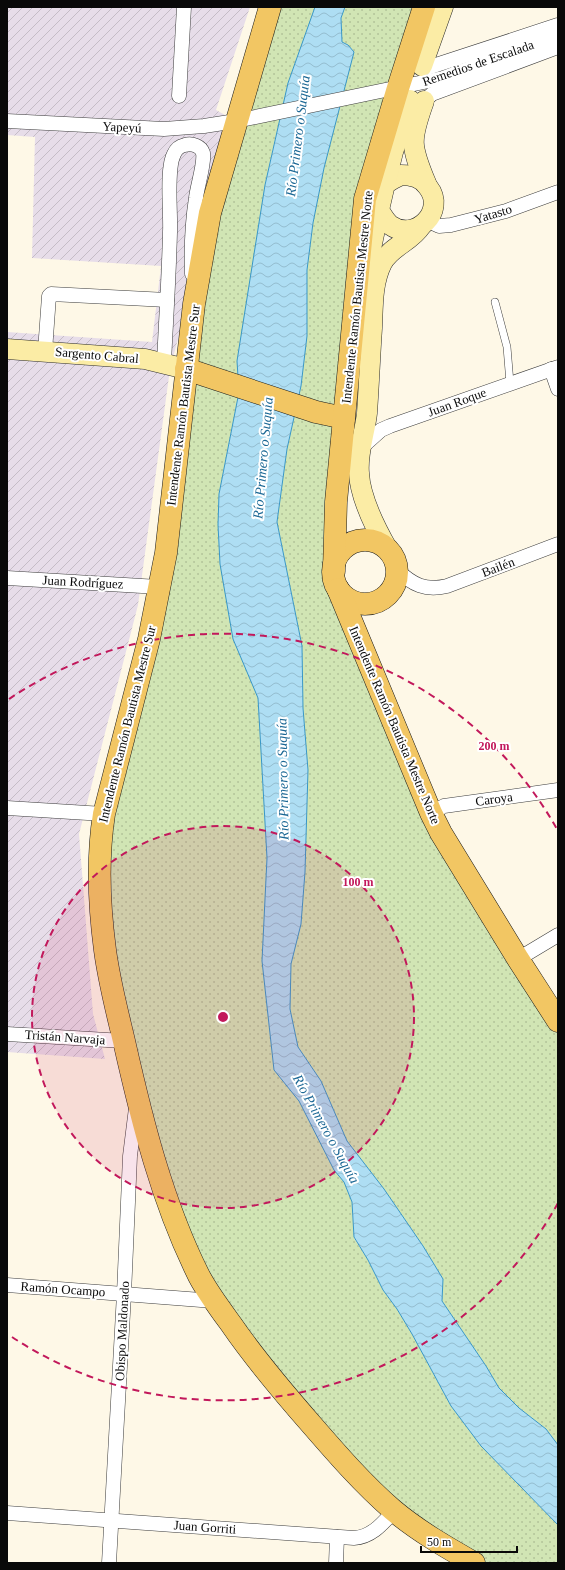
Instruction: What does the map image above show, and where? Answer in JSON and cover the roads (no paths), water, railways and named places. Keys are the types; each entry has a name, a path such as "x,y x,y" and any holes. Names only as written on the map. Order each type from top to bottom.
{"main road":[{"name":"Intendente Ramón Bautista Mestre Sur","path":"270,7 210,213 194,304 166,553 149,639 104,814 100,852 99,883 105,952 137,1100 161,1184 200,1277 214,1301 273,1381 350,1468 394,1511 417,1529 474,1563"},
{"name":"Intendente Ramón Bautista Mestre Norte","path":"424,7 406,95 365,199 336,502 336,580 430,813 518,959 558,1021"},
{"path":"186,370 316,412 344,418"},
{"path":"369,540 388,550 393,556 397,570 396,581 392,590 384,598 375,603 364,604 354,602 345,597 336,580 335,562 340,552 348,545 358,541 369,540"}],"street":[{"path":"179,96 184,7"},
{"path":"422,66 443,7"},
{"name":"Remedios de Escalada","path":"422,66 430,67 558,25"},
{"name":"Remedios de Escalada","path":"406,95 443,78 558,35"},
{"name":"Remedios de Escalada","path":"406,95 432,94 558,47"},
{"path":"388,550 373,522 359,474 361,448 367,414 376,280 386,256 414,235 424,223 433,210 434,197 416,160 413,142 414,132 406,95"},
{"path":"351,348 379,210 406,95"},
{"name":"Yapeyú","path":"7,121 164,129 204,126 259,116 406,95"},
{"path":"164,363 172,161 173,155 182,146 192,145 201,150 203,159 196,197 191,240 194,304"},
{"path":"385,184 401,175 410,175 419,178 426,183"},
{"name":"Yatasto","path":"424,223 440,226 451,225 506,211 558,192"},
{"path":"379,210 389,224 397,228 405,230 414,229 424,223"},
{"path":"45,351 49,296 51,294 167,300"},
{"name":"Sargento Cabral","path":"7,349 145,359 186,370"},
{"path":"554,368 558,389"},
{"name":"Juan Roque","path":"361,448 381,430 390,426 554,368"},
{"name":"Bailén","path":"397,570 414,583 429,588 437,588 558,544"},
{"name":"Juan Rodríguez","path":"7,578 160,587"},
{"name":"Caroya","path":"430,813 444,806 558,790"},
{"path":"7,808 104,814"},
{"path":"518,959 558,935"},
{"name":"Tristán Narvaja","path":"7,1034 124,1041"},
{"name":"Obispo Maldonado","path":"109,1563 130,1156 137,1100"},
{"name":"Ramón Ocampo","path":"7,1285 214,1301"},
{"name":"Juan Gorriti","path":"7,1513 337,1537 361,1537 377,1529 394,1511"},
{"path":"336,1563 337,1537"}],"lane":[{"path":"495,302 506,341 510,383"}],"water":[{"name":"Río Primero o Suquía","path":"315,7 345,7 341,18 342,42 348,45 354,52 324,168 313,223 307,270 307,336 301,386 287,449 277,522 302,646 303,708 308,770 305,872 301,924 291,964 290,1009 298,1047 321,1081 347,1141 384,1189 423,1246 443,1279 442,1301 499,1388 519,1408 546,1429 558,1445 558,1525 481,1446 451,1406 412,1334 397,1309 383,1290 368,1260 354,1237 352,1202 344,1182 334,1170 299,1101 274,1070 262,961 267,858 258,698 233,639 220,564 218,525 219,494 239,392 237,361 265,185 288,83"}]}
